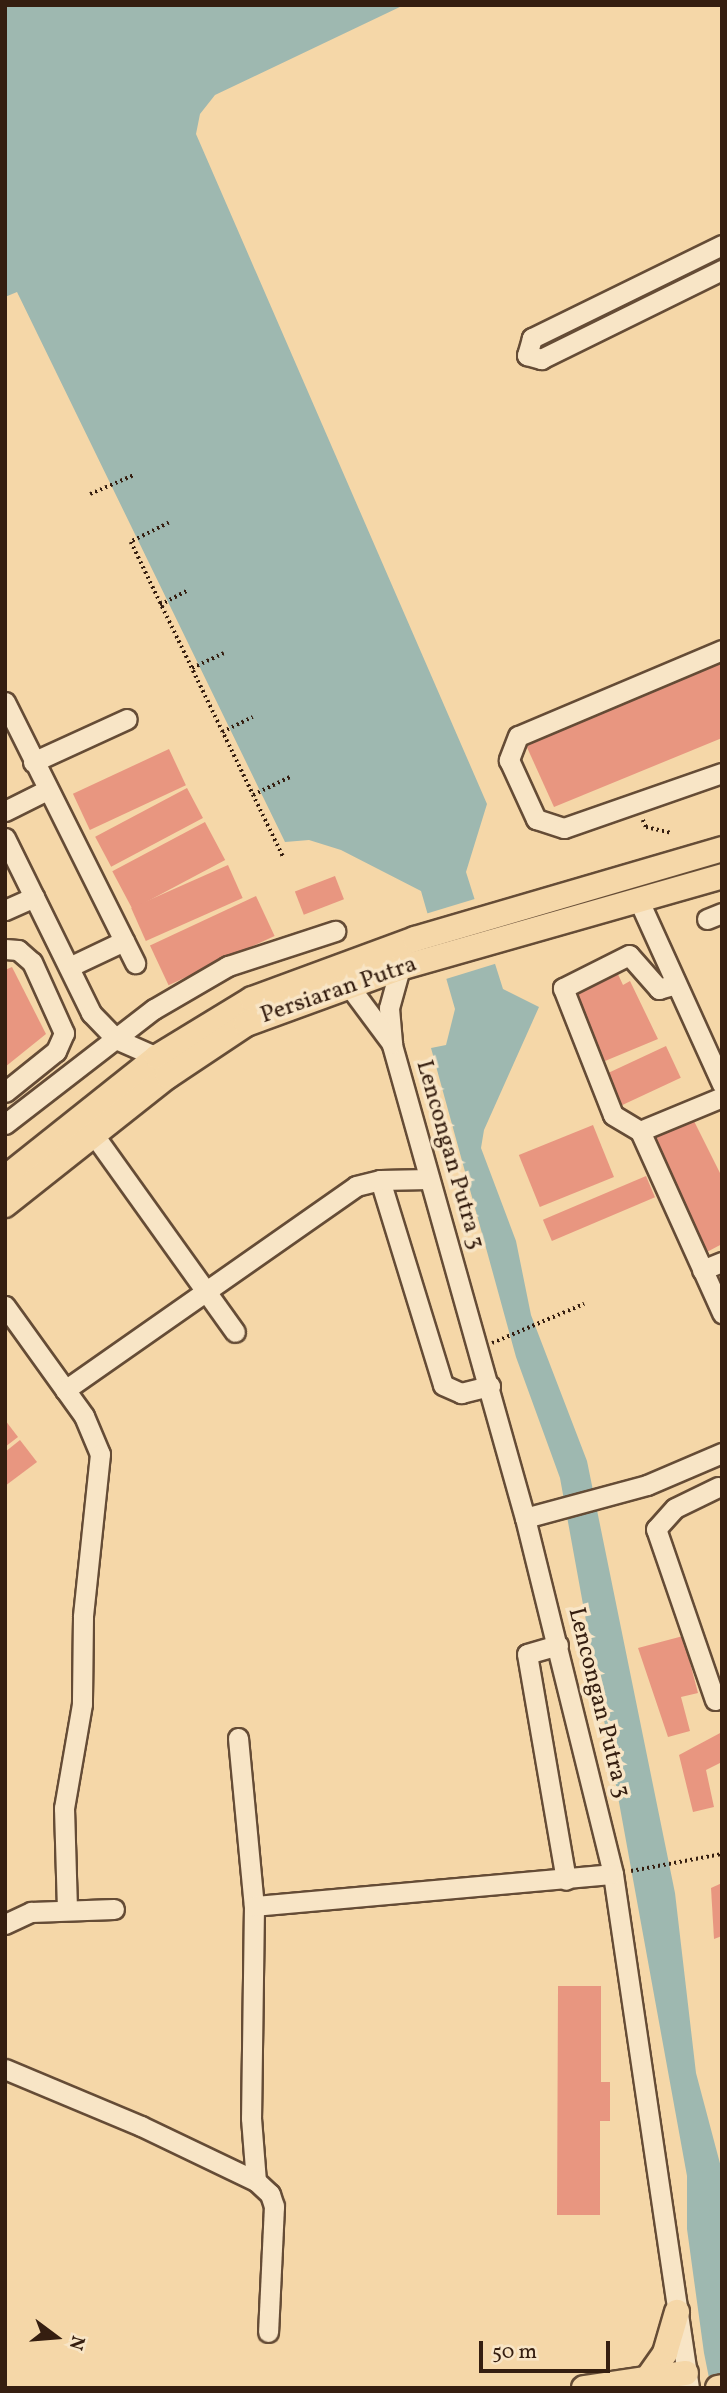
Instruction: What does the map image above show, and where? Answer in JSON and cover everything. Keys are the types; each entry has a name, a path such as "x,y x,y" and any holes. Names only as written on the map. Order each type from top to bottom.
{"main road":[{"name":"Persiaran Putra","path":"5,1178 157,1057 252,999 412,956 722,849"},
{"name":"Persiaran Putra","path":"497,927 639,901 722,876"},
{"name":"Persiaran Putra","path":"5,1205 94,1135 246,1024 349,986 412,956"},
{"path":"647,2379 665,2353 677,2312"},
{"path":"584,2388 647,2379 687,2380"}],"street":[{"path":"722,245 532,338 527,355 541,359 722,270"},
{"path":"722,650 513,741 509,760 536,819 546,825 564,828 638,805 722,773"},
{"path":"5,702 10,725 33,762 135,963"},
{"path":"33,762 127,719"},
{"path":"5,811 47,790"},
{"path":"5,838 91,1013 116,1040 157,1057"},
{"path":"5,910 34,897"},
{"path":"639,901 722,1084"},
{"path":"5,1124 154,1009 228,966 335,931"},
{"path":"46,991 71,972 124,942"},
{"path":"5,949 26,955 46,991 63,1040 5,1092"},
{"path":"676,984 659,989 629,955 563,988 612,1115 640,1131 722,1313"},
{"path":"392,1045 389,1008 412,956"},
{"path":"349,986 392,1045"},
{"path":"701,1039 722,1053"},
{"name":"Lencongan Putra 3","path":"392,1045 490,1386 620,1873 687,2380"},
{"path":"640,1131 722,1097"},
{"path":"94,1135 206,1286 235,1332"},
{"path":"65,1390 206,1286 356,1186 380,1180 429,1179"},
{"path":"380,1180 443,1385 461,1393 490,1386"},
{"path":"702,1270 722,1262"},
{"path":"5,1306 98,1439 100,1454 83,1617 82,1703 64,1808 67,1908"},
{"path":"526,1518 612,1494 714,1456 720,1491 675,1508 656,1529 715,1700"},
{"path":"558,1645 527,1654 566,1880"},
{"path":"237,1738 254,1906 251,2093 256,2181"},
{"path":"254,1906 566,1880 620,1873"},
{"path":"5,1924 31,1912 67,1908 114,1909"},
{"path":"5,2069 256,2181 274,2206 268,2332"}],"path":[{"path":"90,495 134,475"},
{"path":"169,523 131,542 283,856"},
{"path":"160,605 186,592"},
{"path":"192,668 224,653"},
{"path":"222,732 253,716"},
{"path":"253,795 292,776"},
{"path":"638,805 646,827 671,833"},
{"path":"493,1343 584,1304"},
{"path":"620,1873 702,1860 722,1854"}],"water":[{"path":"5,5 404,5 215,95 200,114 196,134 487,804 466,872 503,989 539,1007 484,1130 481,1148 516,1241 531,1315 587,1461 675,1893 696,2073 722,2171 722,2388 711,2388 704,2353 687,2229 687,2176 560,1478 516,1357 431,1048 446,1045 455,1009 421,891 341,850 309,840 285,842 17,292 5,297"}],"pier":[{"path":"478,898 498,963 444,979 424,914"}],"building":[{"path":"722,660 722,738 554,807 525,743"},
{"path":"169,749 186,785 90,830 73,794"},
{"path":"187,788 203,818 111,867 95,837"},
{"path":"205,822 225,860 132,909 112,871"},
{"path":"228,865 243,898 146,941 131,908"},
{"path":"335,876 344,899 304,915 295,891"},
{"path":"256,896 275,936 169,985 150,945"},
{"path":"12,967 46,1034 5,1067 5,970"},
{"path":"616,970 623,985 630,981 658,1039 605,1061 572,992"},
{"path":"666,1046 681,1078 619,1106 604,1075"},
{"path":"689,1111 722,1177 722,1244 705,1253 646,1132"},
{"path":"593,1125 614,1177 540,1207 519,1155"},
{"path":"646,1176 655,1197 552,1241 543,1220"},
{"path":"5,1420 18,1437 5,1447"},
{"path":"20,1440 37,1462 5,1486 5,1452"},
{"path":"683,1636 698,1693 681,1697 690,1731 668,1737 638,1648"},
{"path":"722,1732 722,1762 706,1770 714,1807 693,1812 679,1755"},
{"path":"722,1883 722,1936 714,1939 711,1888"},
{"path":"558,1986 601,1986 601,2082 610,2082 610,2121 600,2121 600,2215 557,2215"}]}
